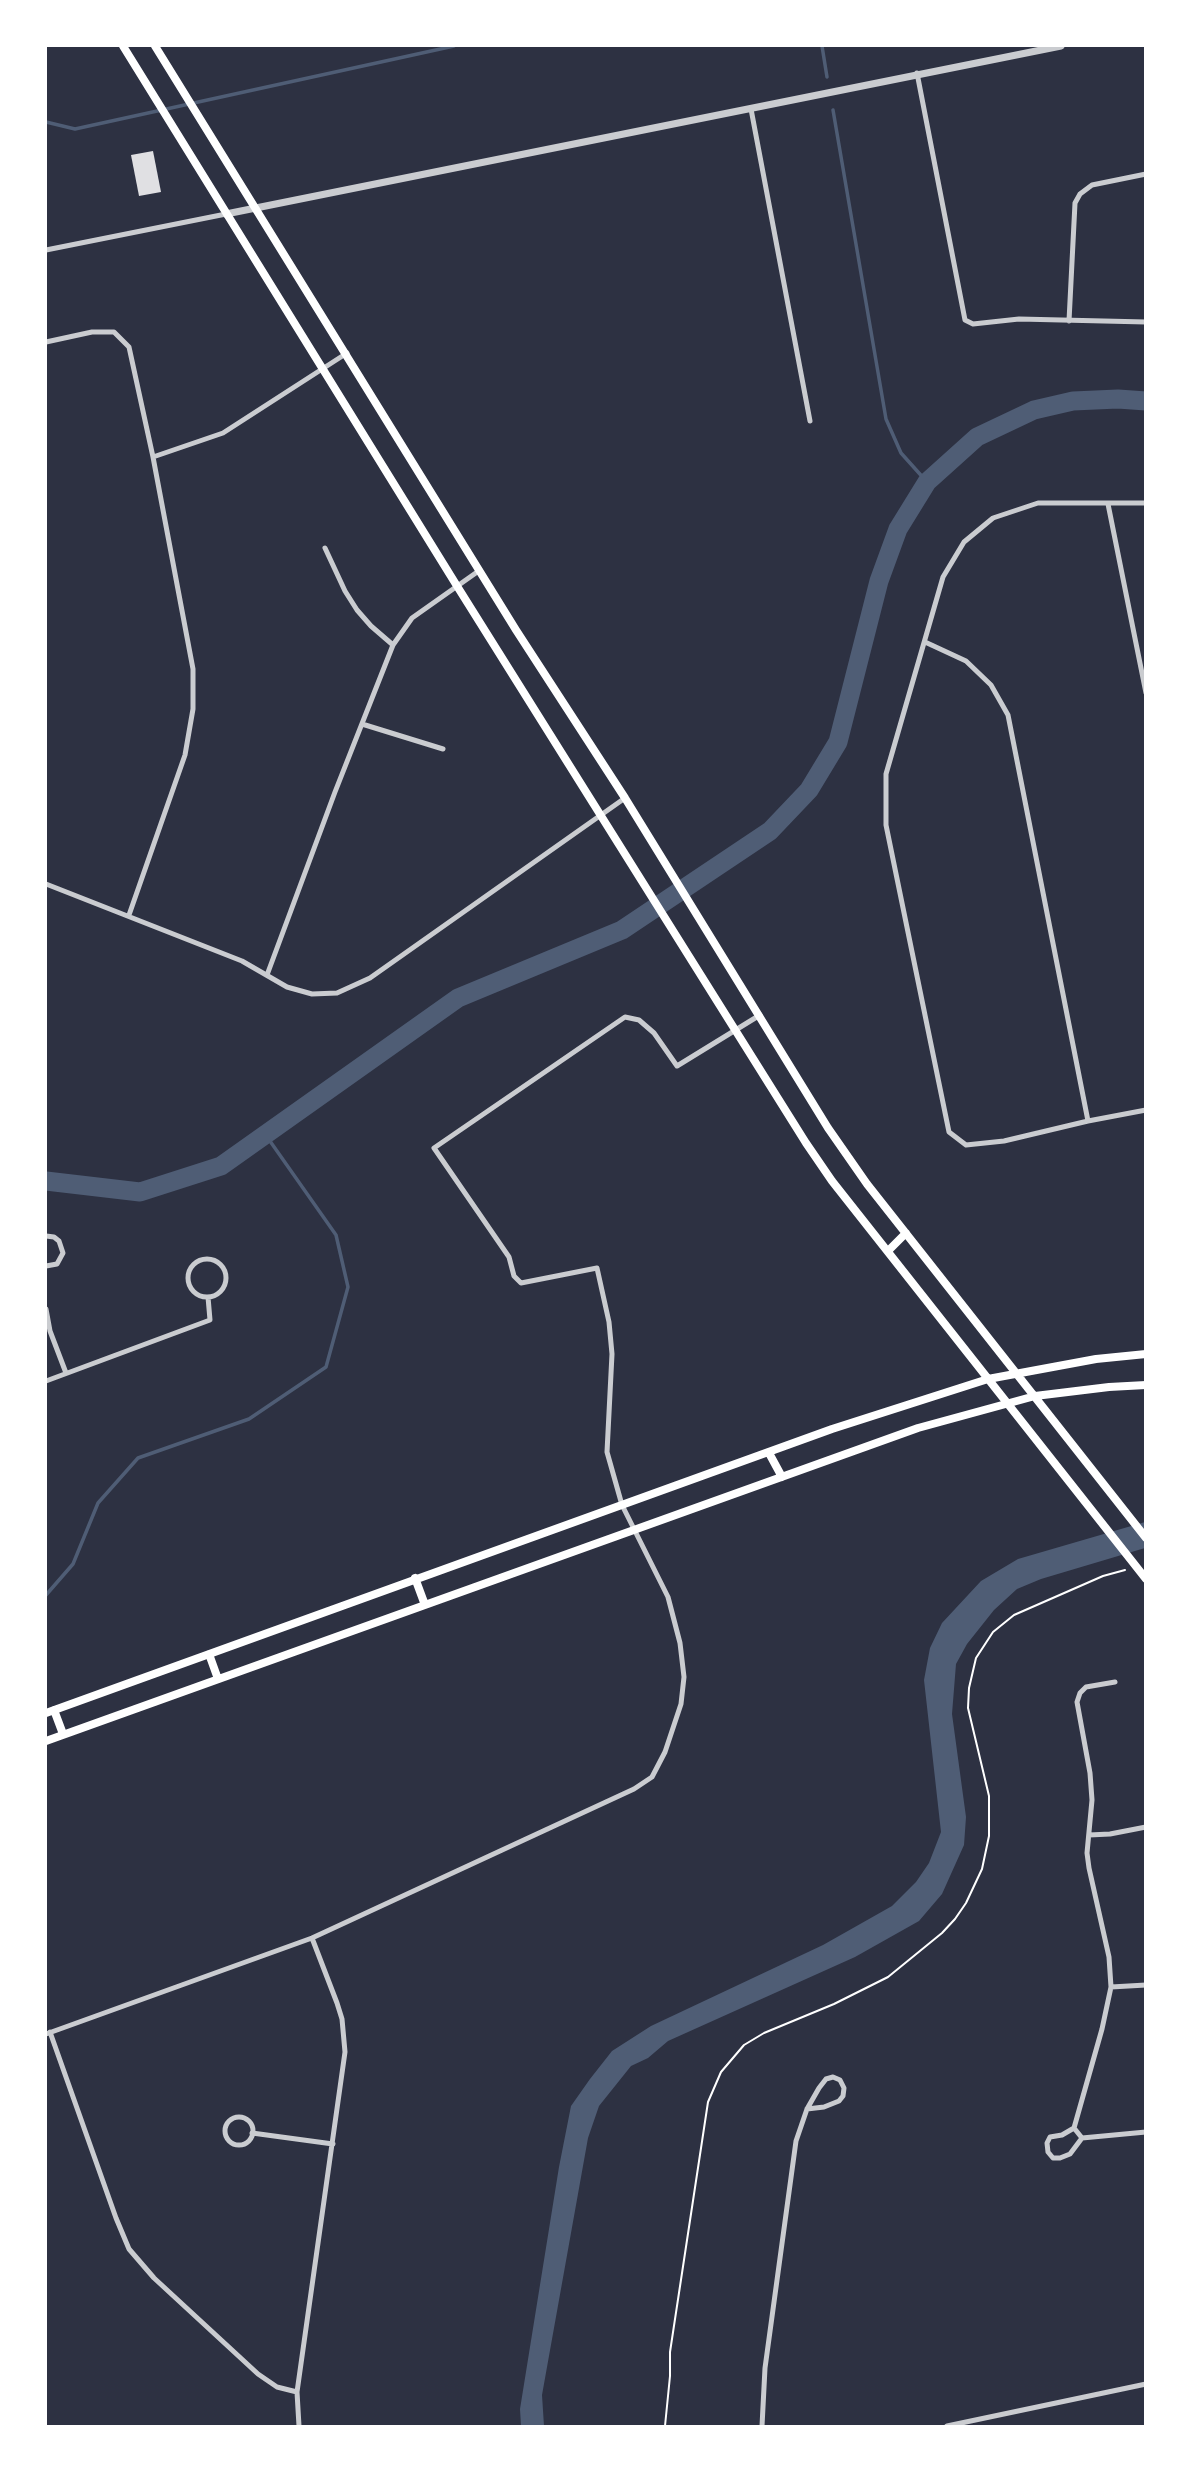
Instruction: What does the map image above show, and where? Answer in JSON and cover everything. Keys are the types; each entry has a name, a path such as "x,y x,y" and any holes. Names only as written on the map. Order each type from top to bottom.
{"main road":[{"path":"123,46 810,1149 832,1181 1146,1579"},
{"path":"155,46 828,1128 867,1184 1146,1538"},
{"path":"888,1251 906,1233"},
{"path":"63,1734 50,1712 832,1429 988,1379 1096,1359 1146,1354"},
{"path":"46,1741 918,1428 1035,1396 1146,1385"},
{"path":"769,1453 782,1477"},
{"path":"415,1578 425,1605"},
{"path":"209,1654 218,1679"}],"street":[{"path":"46,250 254,206 1061,46"},
{"path":"917,73 965,320 973,324 1020,319 1146,322"},
{"path":"751,109 810,421"},
{"path":"1069,321 1075,203 1080,194 1091,185 1146,174"},
{"path":"46,342 92,332 114,332 129,347 153,457 192,669 193,709 185,755 129,915"},
{"path":"153,457 223,433 347,353"},
{"path":"1146,503 1038,503 993,518 964,541 943,577 887,775 886,825 949,1132 966,1145 1004,1141 1146,1110"},
{"path":"1108,504 1146,693"},
{"path":"325,548 345,591 358,610 371,626 393,645"},
{"path":"267,975 393,645 412,618 480,570"},
{"path":"925,642 967,661 991,685 1008,715 1088,1121"},
{"path":"362,724 443,749"},
{"path":"46,884 242,961 286,987 312,994 337,993 370,978 625,799"},
{"path":"297,2392 277,2387 258,2374 154,2278 129,2249 48,2033 312,1938 635,1789 652,1777 669,1740 681,1704 684,1677 680,1643 668,1597 622,1505 607,1452 612,1354 609,1322 597,1268 521,1283 513,1276 509,1257 434,1148 625,1017 639,1020 654,1033 677,1066 760,1015"},
{"path":"46,1236 59,1241 63,1253 57,1264 46,1266"},
{"path":"209,1259 223,1269 225,1282 220,1292 208,1297 202,1297 192,1290 188,1278 197,1262 209,1259"},
{"path":"46,1381 210,1320 208,1297"},
{"path":"46,1309 50,1331 66,1373"},
{"path":"1115,1682 1086,1687 1077,1702 1090,1773 1092,1800 1088,1868 1109,1957 1111,1987 1074,2128 1062,2135 1050,2137 1047,2143 1048,2152 1053,2158 1070,2154 1082,2138 1146,2132"},
{"path":"1089,1835 1146,1827"},
{"path":"299,2427 297,2392 344,2068 345,2037 337,2003 312,1938"},
{"path":"1111,1987 1146,1985"},
{"path":"762,2427 765,2368 796,2141 807,2109 827,2079 834,2077 840,2080 844,2088 839,2101 824,2107 807,2109"},
{"path":"234,2118 243,2118 250,2124 252,2133 248,2141 236,2145 226,2137 225,2129 234,2118"},
{"path":"1074,2128 1082,2138"},
{"path":"252,2133 333,2144"},
{"path":"947,2427 1146,2384"}],"path":[{"path":"665,2427 670,2353 708,2102 721,2072 744,2045 764,2033 834,2004 888,1977 955,1919 982,1870 989,1836 989,1796 968,1708 971,1672 984,1642 1002,1624 1026,1609 1103,1576 1135,1567"}],"water":[{"path":"1145,1522 1145,1548 1041,1579 1017,1589 994,1610 967,1644 956,1664 952,1714 966,1817 964,1845 942,1894 919,1921 855,1957 668,2041 648,2058 631,2066 599,2106 588,2138 542,2395 544,2426 521,2426 520,2409 571,2106 612,2051 651,2026 823,1945 892,1906 916,1882 929,1863 941,1832 924,1680 930,1648 942,1623 981,1581 1018,1559"}],"building":[{"path":"153,151 161,192 139,196 131,155"}],"waterway":[{"path":"46,122 75,129 454,46"},
{"path":"822,46 827,77"},
{"path":"833,110 886,419 901,453 927,482"},
{"path":"46,1181 140,1192 221,1166 458,998 622,930 770,831 809,790 838,742 879,581 898,529 927,482 977,437 1034,410 1073,401 1146,401"},
{"path":"46,1595 73,1564 98,1503 138,1458 249,1419 326,1367 348,1287 336,1235 265,1134"}]}
